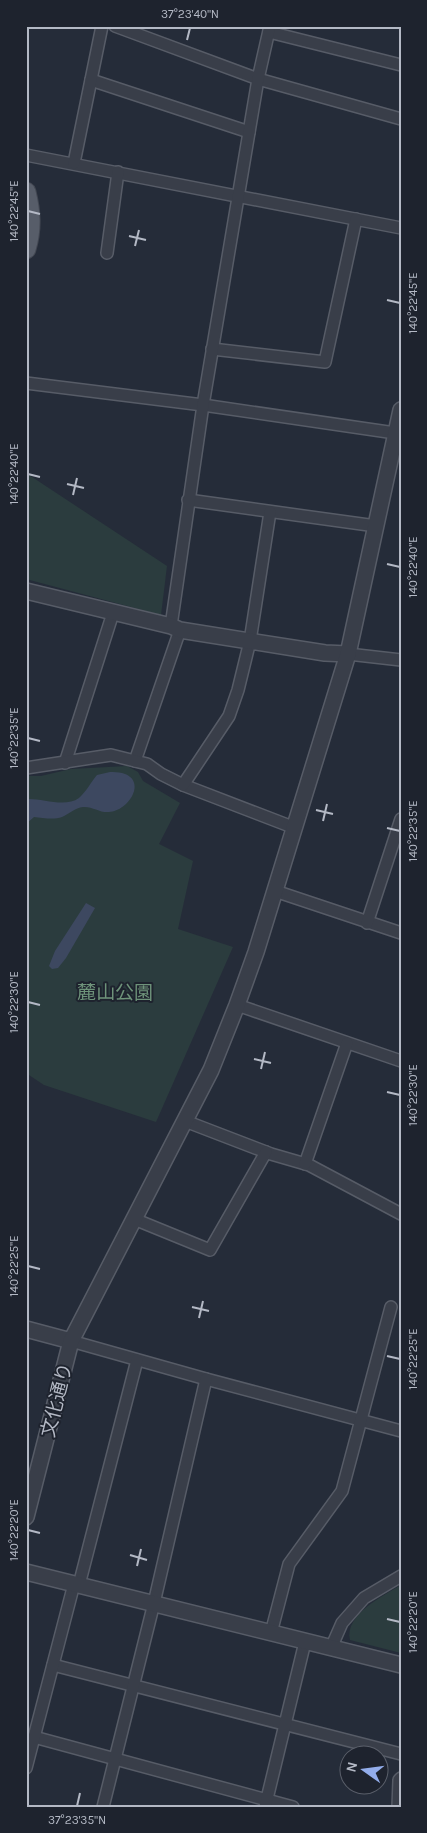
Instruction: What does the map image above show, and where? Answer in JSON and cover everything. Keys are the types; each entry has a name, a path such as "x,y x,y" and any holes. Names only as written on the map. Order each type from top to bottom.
{"main road":[{"path":"26,192 31,214 30,235 26,249"}],"street":[{"path":"74,164 102,26"},
{"path":"115,26 258,80 401,119"},
{"path":"135,761 175,628 188,500 203,404 258,80 270,29 400,63"},
{"path":"91,80 249,132"},
{"path":"26,155 401,228"},
{"path":"107,253 118,172"},
{"path":"212,349 325,362 356,219"},
{"path":"26,383 203,404 395,433"},
{"name":"文化通り","path":"26,1516 71,1341 211,1070 237,1005 295,828 348,654 401,410"},
{"path":"188,500 376,526"},
{"path":"183,785 229,716 238,690 250,641 270,512"},
{"path":"26,591 175,628 325,653 401,660"},
{"path":"65,763 113,613"},
{"path":"26,768 111,755 148,764 161,774 183,785 295,828"},
{"path":"367,923 401,819"},
{"path":"275,891 401,933"},
{"path":"237,1005 401,1061"},
{"path":"306,1164 347,1043"},
{"path":"184,1121 266,1152 306,1164 401,1214"},
{"path":"134,1219 210,1250 266,1152"},
{"path":"271,1633 289,1564 342,1491 391,1307"},
{"path":"26,1329 401,1431"},
{"path":"26,1768 53,1665 77,1585 136,1360"},
{"path":"104,1807 206,1379"},
{"path":"26,1572 401,1665"},
{"path":"331,1648 342,1623 364,1598 401,1576"},
{"path":"266,1804 305,1642"},
{"path":"53,1665 401,1754"},
{"path":"34,1737 266,1804 293,1807"},
{"path":"398,1807 399,1780 401,1778"}],"green space":[{"path":"26,473 167,566 161,615 26,579"},
{"name":"麓山公園","path":"127,766 138,772 143,781 180,803 159,844 193,861 178,929 233,947 156,1122 44,1085 26,1073 26,776 41,776 71,769"},
{"path":"401,1585 401,1653 350,1640 353,1622 366,1607"}],"water":[{"path":"110,772 122,773 130,777 134,782 133,795 123,806 109,812 83,807 59,818 34,817 26,824 26,799 60,802 73,801 82,796 97,775"},
{"path":"86,903 95,908 66,958 58,968 52,969 49,966 55,951"}]}
